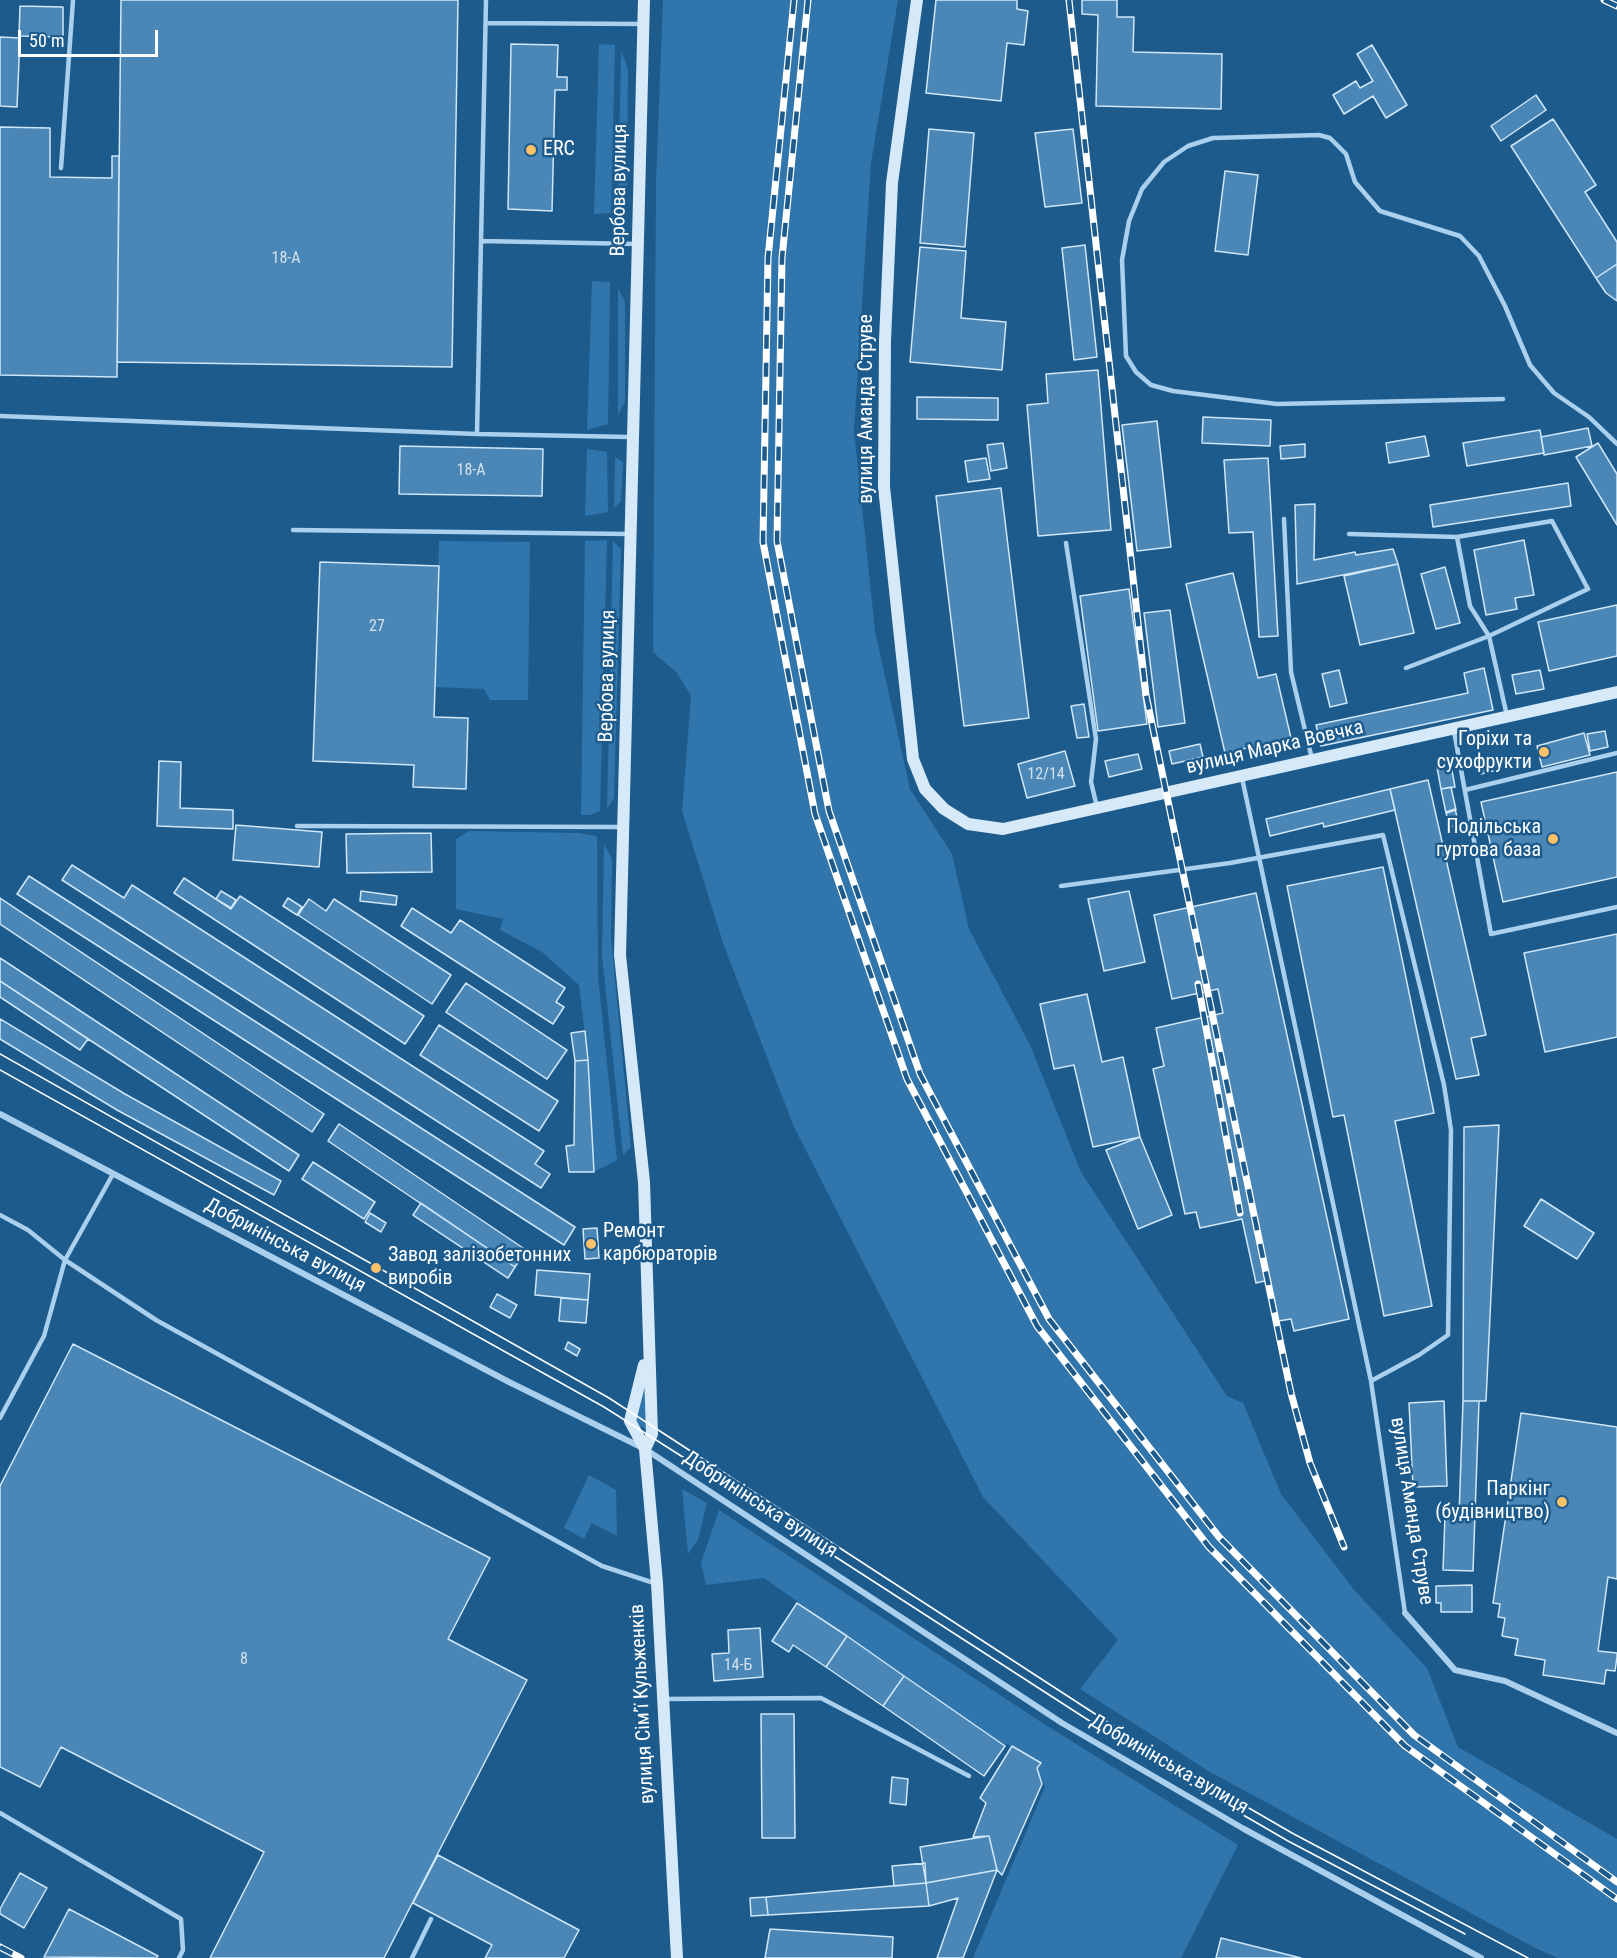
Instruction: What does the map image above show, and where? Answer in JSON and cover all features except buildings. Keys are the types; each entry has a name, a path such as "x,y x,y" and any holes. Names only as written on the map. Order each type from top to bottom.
{"main road":[{"name":"Вербова вулиця","path":"644,0 620,955 644,1182 651,1434 645,1449"},
{"name":"вулиця Аманда Струве","path":"917,0 892,183 885,340 884,487 913,759 925,789 944,809"},
{"name":"вулиця Марка Вовчка","path":"944,809 968,824 1003,829 1617,692"},
{"name":"Вербова вулиця","path":"645,1449 630,1421 647,1352"},
{"name":"вулиця Сімʼї Кульженків","path":"645,1449 657,1583 677,1958"}],"street":[{"name":"Добринінська вулиця","path":"0,1114 509,1382 645,1449 1062,1723 1244,1829 1481,1958"},
{"name":"вулиця Аманда Струве","path":"1405,1613 1455,1670 1505,1681 1617,1733"}],"lane":[{"path":"61,168 73,0"},
{"path":"477,434 486,0"},
{"path":"486,22 643,24"},
{"path":"1503,399 1277,404 1173,391 1151,385 1136,372 1126,356 1122,260 1129,221 1142,189 1164,162 1188,146 1213,138 1319,135 1330,138 1346,154 1355,182 1380,211 1460,236 1479,256 1505,306 1530,365 1554,393 1589,417 1617,444"},
{"path":"481,241 638,244"},
{"path":"0,416 477,434 633,437"},
{"path":"1284,519 1291,672 1312,759"},
{"path":"1349,534 1457,537 1552,521 1588,589 1489,636 1406,668"},
{"path":"292,530 631,534"},
{"path":"1457,537 1470,606 1489,636 1507,716"},
{"path":"1066,543 1096,739 1092,782 1097,808"},
{"path":"1453,728 1491,934 1617,907"},
{"path":"1465,790 1617,753"},
{"name":"вулиця Аманда Струве","path":"1241,776 1371,1381 1405,1613"},
{"path":"297,826 624,827"},
{"path":"1061,886 1259,858 1383,835 1444,1085 1450,1130 1448,1335 1419,1355 1371,1381"},
{"path":"0,1418 44,1335 65,1260 113,1174"},
{"path":"0,1215 28,1230 65,1260 156,1320 602,1566 657,1583"},
{"path":"662,1699 820,1698 969,1776"},
{"path":"0,1813 181,1919 183,1950 179,1958"},
{"path":"412,1958 431,1919"}],"shaded area":[{"path":"663,0 898,0 871,163 854,430 875,631 910,789 952,854 969,929 1031,1047 1081,1172 1227,1396 1243,1403 1281,1494 1355,1591 1427,1668 1458,1747 1617,1839 1617,1958 1558,1958 1537,1949 1210,1772 1080,1689 1118,1640 983,1497 794,1127 724,946 682,811 691,696 677,673 653,652 656,183"},
{"path":"599,44 615,45 611,213 594,214"},
{"path":"621,51 628,69 627,192 618,208"},
{"path":"592,281 610,282 608,424 587,430"},
{"path":"618,288 625,302 625,402 618,415"},
{"path":"587,449 607,452 608,512 585,516"},
{"path":"615,457 623,462 621,501 614,508"},
{"path":"607,540 600,811 590,815 581,815 585,541"},
{"path":"439,541 530,542 528,700 490,700 484,689 435,687"},
{"path":"613,541 621,549 614,798 607,809"},
{"path":"469,831 578,833 597,836 598,977 617,1160 594,1172 588,1060 579,985 542,952 500,930 503,919 456,909 456,839"},
{"path":"604,844 612,859 611,938 631,1147 623,1155 602,955"},
{"path":"644,1371 650,1432 632,1421"},
{"path":"589,1475 616,1490 617,1536 592,1523 584,1539 564,1528"},
{"path":"682,1489 707,1503 698,1540 688,1554"},
{"path":"719,1510 1041,1722 1238,1845 1181,1958 973,1958 1045,1787 1037,1768 1041,1763 1007,1744 1005,1747 764,1578 706,1585 701,1563"}],"tram line":[{"path":"0,1054 609,1398 1166,1760 1292,1833 1528,1958"},
{"path":"0,1070 604,1407 697,1466"},
{"path":"797,1532 1164,1769 1288,1841 1465,1934"}],"railway":[{"path":"794,0 768,258 763,542 815,814 907,1079 1037,1326 1209,1547 1405,1746 1617,1899"},
{"path":"808,0 782,258 777,541 829,811 920,1074 1049,1319 1219,1537 1414,1735 1617,1882"},
{"path":"1069,0 1146,695 1291,1393 1310,1463 1344,1547"},
{"path":"1604,0 1617,6"},
{"path":"1198,984 1240,1213"},
{"path":"0,1947 21,1958"}],"place":[{"name":"ERC","path":"531,150"},
{"name":"Горіхи та сухофрукти","path":"1544,752"},
{"name":"Подільська гуртова база","path":"1553,839"},
{"name":"Ремонт карбюраторів","path":"591,1244"},
{"name":"Завод залізобетонних виробів","path":"376,1268"},
{"name":"Паркінг (будівництво)","path":"1562,1502"}]}
